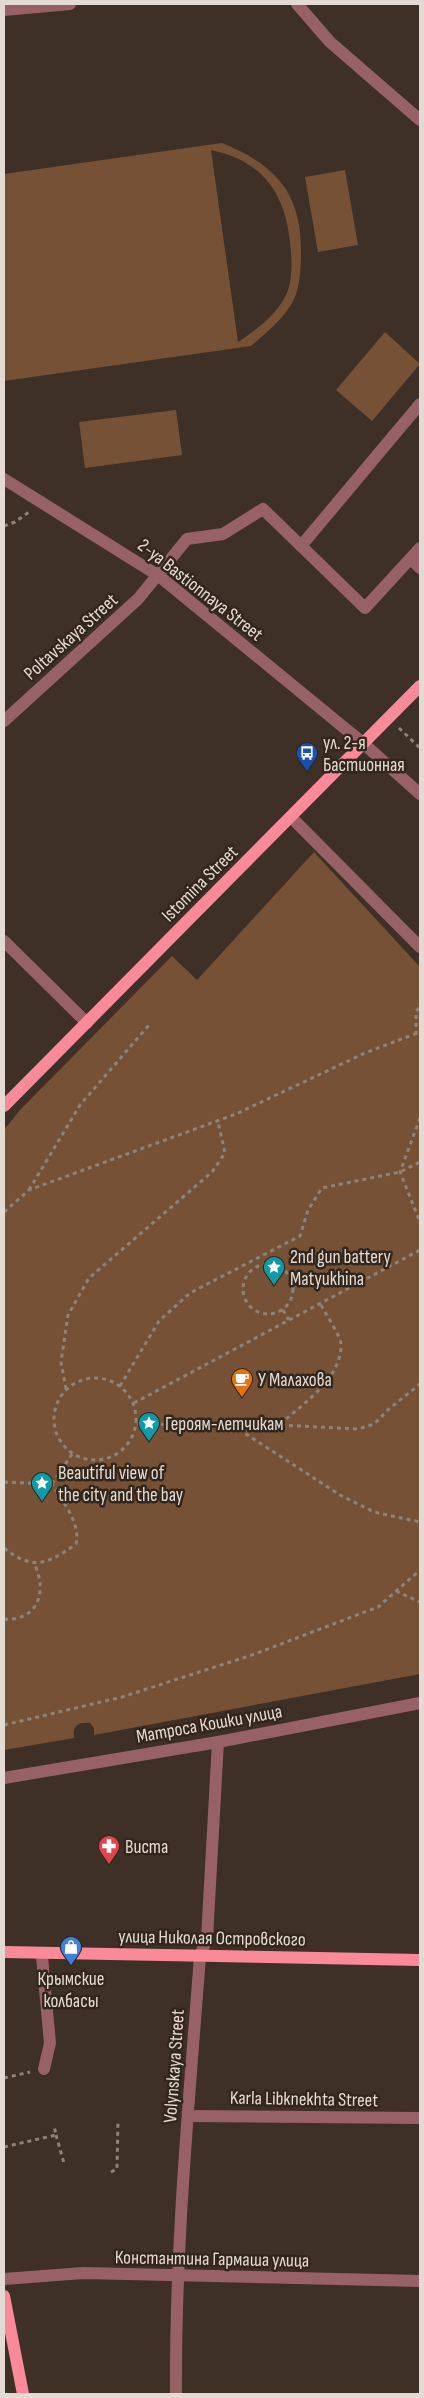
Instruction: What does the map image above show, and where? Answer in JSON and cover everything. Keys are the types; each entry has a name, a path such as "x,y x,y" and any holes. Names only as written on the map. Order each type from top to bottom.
{"main road":[{"name":"Istomina Street","path":"4,1106 420,686"},
{"name":"улица Николая Островского","path":"4,1952 420,1960"},
{"path":"4,2296 24,2394"}],"street":[{"path":"4,10 70,4"},
{"path":"297,4 330,42 420,120"},
{"path":"420,404 301,546 365,608 420,548"},
{"name":"2-ya Bastionnaya Street","path":"4,479 159,576 364,744 420,794"},
{"name":"Poltavskaya Street","path":"4,721 138,599 159,576 187,539 223,534 264,509 301,546"},
{"path":"411,559 420,568"},
{"path":"291,817 420,947"},
{"path":"4,941 87,1023"},
{"name":"Матроса Кошки улица","path":"4,1778 218,1742 420,1703"},
{"name":"Volynskaya Street","path":"176,2394 178,2276 188,2116 200,1956 207,1938 218,1742"},
{"path":"42,1957 50,2043 44,2069"},
{"name":"Karla Libknekhta Street","path":"188,2116 420,2118"},
{"name":"Константина Гармаша улица","path":"4,2279 82,2273 420,2281"}],"path":[{"path":"4,526 26,515 40,501"},
{"path":"398,727 420,748"},
{"path":"416,1034 416,1012 420,1006"},
{"path":"4,1212 29,1190 80,1105 149,1025"},
{"path":"29,1190 218,1122 365,1053 420,1032"},
{"path":"420,1118 400,1172 420,1222"},
{"path":"66,1389 61,1362 68,1315 89,1278 212,1172 225,1153 218,1122"},
{"path":"120,1386 158,1321 190,1293 257,1260 300,1236 308,1210 322,1188 400,1172 420,1162"},
{"path":"134,1403 420,1250"},
{"path":"257,1260 259,1266"},
{"path":"275,1265 288,1274 293,1288 292,1296 283,1310 267,1314 251,1308 246,1301 243,1284 246,1276 259,1266 275,1265"},
{"path":"280,1425 318,1390 338,1364 341,1342 320,1303"},
{"path":"283,1310 289,1320"},
{"path":"88,1378 110,1380 120,1386 134,1403 137,1424 130,1442 122,1452 110,1458 97,1461 84,1459 72,1454 63,1446 57,1435 54,1423 57,1405 66,1389 88,1378"},
{"path":"137,1424 280,1425 358,1429 374,1424 390,1408 420,1384"},
{"path":"231,1424 340,1495 374,1512 420,1522"},
{"path":"52,1484 72,1454"},
{"path":"4,1482 52,1484"},
{"path":"4,1548 24,1561 35,1564 64,1552 76,1544 78,1535 68,1512 52,1484"},
{"path":"4,1620 20,1618 30,1613 36,1604 40,1587 35,1564"},
{"path":"4,1725 68,1708 122,1697 252,1655 378,1607 420,1570"},
{"path":"396,1591 420,1602"},
{"path":"4,2078 44,2069"},
{"path":"111,2172 117,2169 118,2120"},
{"path":"54,2126 64,2164"},
{"path":"4,2146 56,2135"}],"shaded area":[{"path":"222,143 257,161 271,172 291,198 297,214 301,254 299,283 294,299 281,319 251,346 4,381 4,174","holes":["211,150 247,163 260,173 279,199 289,232 291,257 289,287 281,304 264,322 238,342"]},
{"path":"345,170 358,245 318,252 305,177"},
{"path":"385,332 420,364 372,421 336,390"},
{"path":"176,410 182,455 85,468 79,422"},
{"path":"314,852 420,967 420,1674 94,1735 94,1728 90,1723 83,1723 75,1727 74,1738 4,1750 4,1130 20,1110 172,956 197,980"}],"place":[{"name":"ул. 2-я Бастионная","path":"307,772"},
{"name":"2nd gun battery Matyukhina","path":"274,1286"},
{"name":"У Малахова","path":"242,1398"},
{"name":"Героям-летчикам","path":"149,1442"},
{"name":"Beautiful view of the city and the bay","path":"42,1502"},
{"name":"Виста","path":"109,1865"},
{"name":"Крымские колбасы","path":"71,1966"}]}
